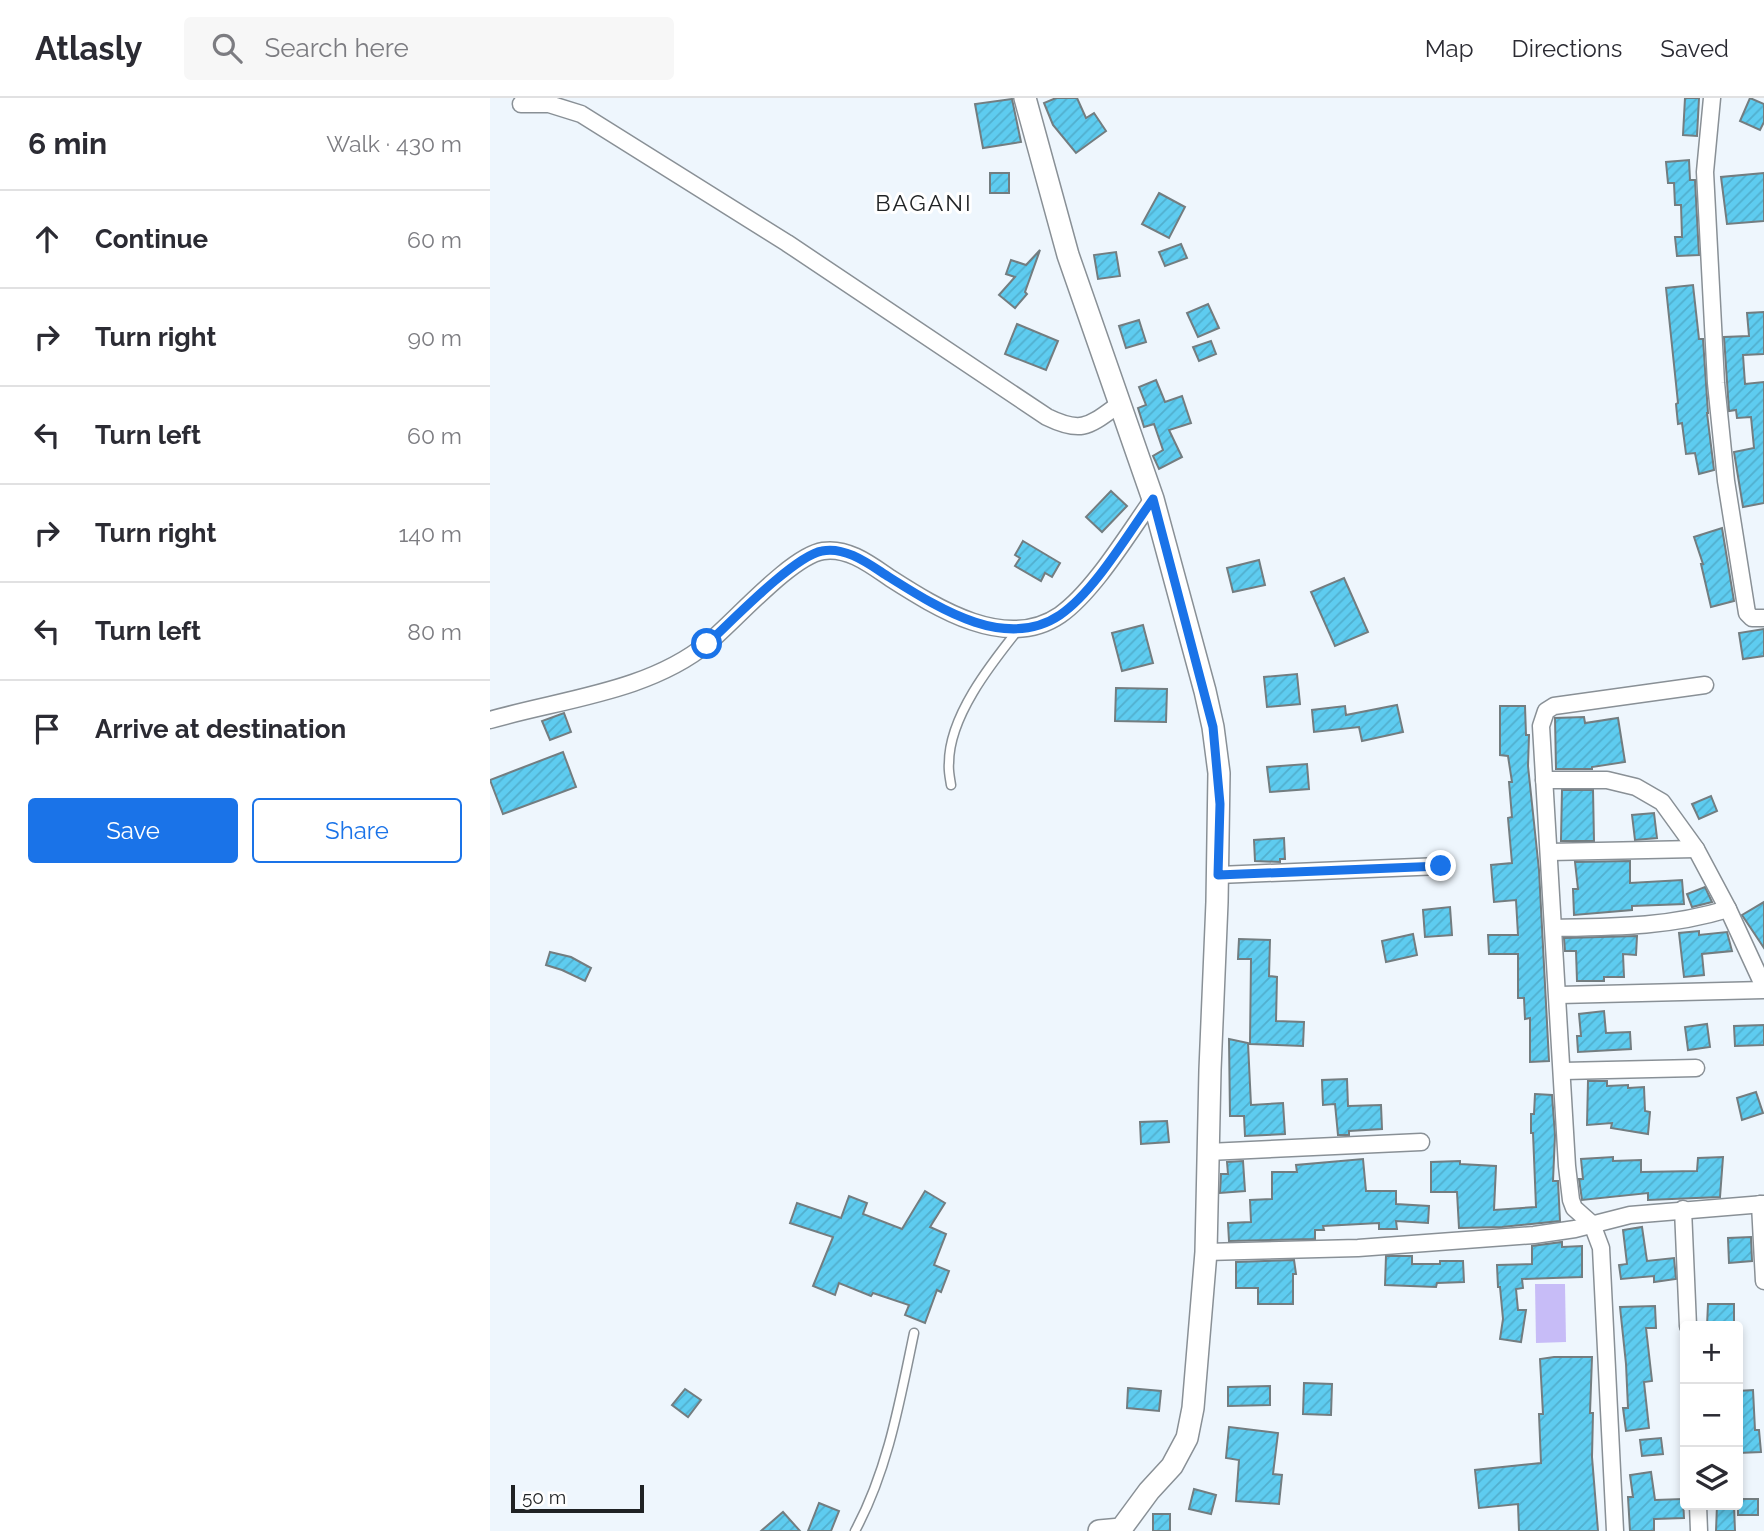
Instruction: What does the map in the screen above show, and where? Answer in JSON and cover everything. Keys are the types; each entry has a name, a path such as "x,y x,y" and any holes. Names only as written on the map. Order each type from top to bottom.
{"street":[{"path":"1025,98 1068,255 1118,405 1153,499 1213,727 1220,804 1206,1252 1193,1408 1186,1438 1172,1466 1120,1530 1099,1531"},
{"path":"1712,98 1705,172 1716,383 1726,481 1748,613 1752,618 1764,618"},
{"path":"521,104 549,104 581,114 787,243 1047,417 1077,428 1086,427 1118,405"},
{"path":"490,719 609,690 682,661 707,644 788,570 821,551 838,551 856,557 923,599 959,616 991,626 1017,630 1041,625 1061,614 1080,597 1153,499"},
{"path":"1615,1531 1601,1248 1592,1224 1574,1208 1570,1200 1541,726 1546,711 1554,706 1705,685"},
{"path":"1544,780 1607,780 1636,788 1662,802 1696,849 1728,909 1764,988 1559,995"},
{"path":"1549,852 1696,849"},
{"path":"1218,875 1441,866"},
{"path":"1554,928 1641,927 1699,918 1728,909"},
{"path":"1563,1072 1696,1068"},
{"path":"1208,1152 1421,1142"},
{"path":"1206,1252 1358,1248 1489,1239 1548,1233 1630,1214 1762,1204 1764,1280"},
{"path":"1683,1209 1688,1321"},
{"path":"1698,1510 1699,1531"}],"lane":[{"path":"951,785 948,762 958,721 989,667 1017,630"},
{"path":"855,1531 866,1510 894,1428 914,1333"}],"shaded area":[{"path":"1535,1284 1565,1284 1566,1342 1536,1343"}],"building":[{"path":"1056,98 1077,98 1086,118 1094,113 1106,131 1076,153 1053,125 1044,103"},
{"path":"1685,98 1699,98 1697,136 1683,135"},
{"path":"1750,98 1764,104 1764,122 1760,130 1740,121"},
{"path":"1012,99 1021,142 983,148 975,104"},
{"path":"1689,160 1690,180 1695,180 1699,255 1677,256 1675,237 1682,237 1681,205 1675,205 1674,183 1668,183 1666,162"},
{"path":"990,173 1009,173 1009,193 990,193"},
{"path":"1764,173 1764,221 1727,224 1721,177"},
{"path":"1159,193 1185,207 1169,238 1142,224"},
{"path":"1181,244 1187,258 1165,266 1159,252"},
{"path":"1040,250 1025,292 1027,294 1015,308 999,295 1015,277 1006,274 1011,260 1026,265"},
{"path":"1116,252 1120,276 1098,279 1094,255"},
{"path":"1693,285 1699,339 1703,339 1707,413 1714,470 1699,474 1695,453 1686,454 1682,423 1678,424 1666,288"},
{"path":"1208,304 1219,328 1198,337 1187,313"},
{"path":"1764,312 1764,354 1743,355 1745,384 1764,382 1764,503 1743,507 1734,452 1754,448 1751,417 1737,418 1736,410 1729,411 1724,337 1749,336 1747,313"},
{"path":"1139,320 1146,342 1126,348 1119,326"},
{"path":"1017,324 1058,341 1046,370 1005,354"},
{"path":"1211,341 1216,354 1199,361 1193,347"},
{"path":"1156,380 1165,402 1182,396 1191,423 1169,430 1182,457 1159,469 1153,456 1163,450 1154,424 1144,427 1138,408 1146,405 1139,387"},
{"path":"1111,491 1127,506 1102,532 1086,517"},
{"path":"1722,528 1734,601 1711,607 1703,564 1694,537"},
{"path":"1023,541 1060,563 1052,577 1045,573 1041,581 1015,566 1020,558 1015,555"},
{"path":"1259,560 1265,585 1233,592 1227,568"},
{"path":"1344,578 1368,632 1335,646 1311,592"},
{"path":"1143,625 1153,663 1122,671 1112,633"},
{"path":"1764,629 1764,656 1743,659 1739,633"},
{"path":"1297,674 1300,704 1267,707 1264,677"},
{"path":"1116,688 1167,689 1166,722 1115,721"},
{"path":"1397,705 1403,732 1362,741 1359,727 1314,732 1312,710 1345,706 1346,715"},
{"path":"1500,706 1525,706 1526,735 1529,735 1528,766 1539,870 1549,1061 1530,1062 1530,1018 1525,1019 1524,998 1518,998 1518,954 1489,954 1488,935 1518,935 1516,900 1494,902 1491,865 1512,863 1508,818 1512,817 1509,782 1512,782 1508,756 1500,755"},
{"path":"564,713 571,732 550,740 542,721"},
{"path":"1584,717 1585,723 1618,718 1625,762 1592,769 1556,769 1555,718"},
{"path":"563,752 576,787 503,814 490,780"},
{"path":"1307,764 1309,789 1270,792 1267,767"},
{"path":"1562,790 1593,790 1594,841 1561,841"},
{"path":"1711,796 1717,811 1699,819 1692,804"},
{"path":"1654,813 1657,838 1635,840 1632,815"},
{"path":"1284,838 1285,859 1280,859 1280,862 1255,861 1254,840"},
{"path":"1630,861 1630,883 1682,880 1684,904 1632,906 1632,910 1574,915 1573,889 1578,889 1575,862"},
{"path":"1705,887 1712,902 1692,907 1687,894"},
{"path":"1764,902 1764,948 1742,915"},
{"path":"1450,907 1452,935 1425,937 1423,910"},
{"path":"1699,931 1699,935 1727,932 1732,951 1702,954 1704,975 1684,977 1679,933"},
{"path":"1413,934 1417,955 1386,962 1382,941"},
{"path":"1637,936 1636,955 1623,954 1624,977 1604,977 1604,981 1577,981 1576,951 1565,951 1564,938"},
{"path":"1239,939 1270,940 1269,976 1277,977 1276,1021 1304,1022 1303,1046 1250,1044 1251,959 1238,959"},
{"path":"550,952 571,957 591,968 585,981 546,965"},
{"path":"1604,1011 1606,1033 1630,1032 1631,1049 1578,1052 1577,1036 1581,1036 1579,1014"},
{"path":"1707,1024 1710,1047 1688,1050 1685,1027"},
{"path":"1764,1025 1764,1045 1735,1046 1734,1026"},
{"path":"1229,1039 1248,1043 1251,1105 1283,1103 1285,1134 1245,1136 1244,1116 1230,1116"},
{"path":"1347,1079 1348,1106 1381,1105 1382,1129 1349,1131 1349,1135 1338,1135 1335,1104 1323,1105 1322,1080"},
{"path":"1588,1081 1607,1081 1607,1086 1644,1087 1645,1111 1650,1112 1648,1134 1611,1128 1612,1123 1587,1125"},
{"path":"1756,1092 1763,1113 1742,1120 1737,1098"},
{"path":"1535,1094 1552,1095 1555,1135 1553,1181 1558,1181 1560,1221 1459,1228 1457,1192 1431,1192 1431,1162 1460,1161 1460,1164 1496,1166 1494,1210 1536,1207 1531,1133"},
{"path":"1167,1121 1169,1142 1141,1144 1140,1122"},
{"path":"1613,1157 1613,1161 1641,1160 1641,1172 1697,1171 1698,1158 1723,1157 1720,1197 1648,1200 1648,1193 1582,1200 1579,1179 1583,1179 1581,1159"},
{"path":"1363,1159 1366,1191 1396,1191 1396,1204 1429,1206 1428,1223 1396,1221 1397,1229 1379,1229 1379,1223 1323,1226 1324,1230 1315,1230 1315,1239 1229,1241 1228,1223 1251,1222 1250,1200 1272,1199 1272,1172 1297,1172 1296,1165"},
{"path":"1243,1161 1245,1191 1220,1193 1221,1174 1228,1174 1227,1162"},
{"path":"925,1191 945,1203 930,1227 946,1234 934,1265 949,1271 941,1292 937,1290 925,1323 905,1315 909,1305 873,1293 871,1296 839,1283 835,1295 813,1286 833,1237 790,1223 797,1203 841,1218 849,1196 867,1203 863,1214 902,1229"},
{"path":"1642,1227 1647,1261 1674,1258 1676,1279 1654,1282 1654,1276 1621,1279 1619,1265 1627,1264 1623,1230"},
{"path":"1751,1237 1752,1261 1729,1263 1728,1238"},
{"path":"1562,1242 1562,1247 1582,1246 1582,1277 1522,1279 1523,1288 1516,1289 1518,1310 1526,1310 1521,1342 1500,1339 1503,1319 1497,1265 1532,1264 1532,1246"},
{"path":"1386,1256 1412,1256 1412,1264 1463,1261 1464,1282 1437,1283 1436,1287 1385,1285"},
{"path":"1294,1260 1296,1274 1293,1274 1293,1304 1258,1304 1258,1288 1236,1288 1236,1262"},
{"path":"1708,1304 1734,1304 1734,1321 1707,1321"},
{"path":"1655,1306 1656,1328 1646,1328 1652,1381 1644,1382 1649,1428 1626,1431 1623,1408 1628,1408 1626,1364 1620,1307"},
{"path":"1592,1357 1590,1413 1593,1413 1592,1457 1598,1531 1519,1531 1518,1504 1479,1508 1475,1470 1541,1463 1539,1414 1543,1414 1540,1359"},
{"path":"1304,1383 1332,1384 1331,1415 1303,1414"},
{"path":"1270,1386 1270,1405 1228,1406 1228,1387"},
{"path":"1128,1388 1161,1391 1159,1411 1127,1408"},
{"path":"685,1389 701,1400 688,1417 672,1405"},
{"path":"1753,1390 1755,1430 1759,1430 1761,1452 1743,1453 1743,1391"},
{"path":"1229,1427 1278,1433 1273,1474 1282,1475 1279,1504 1236,1501 1239,1460 1226,1458"},
{"path":"1661,1438 1663,1454 1642,1456 1640,1440"},
{"path":"1651,1472 1655,1500 1680,1499 1680,1510 1684,1510 1684,1518 1654,1519 1654,1531 1630,1531 1628,1497 1633,1497 1630,1475"},
{"path":"1194,1489 1216,1495 1211,1514 1189,1509"},
{"path":"1743,1499 1758,1499 1758,1515 1738,1515 1738,1510 1743,1510"},
{"path":"819,1503 839,1511 831,1531 808,1531"},
{"path":"1717,1510 1734,1510 1735,1531 1716,1531"},
{"path":"783,1512 800,1531 761,1531"},
{"path":"1153,1514 1170,1514 1170,1531 1153,1531"}],"district":[{"name":"BAGANI","path":"924,202"}],"route":[{"path":"707,644 788,570 821,551 838,551 856,557 923,599 959,616 991,626 1017,630 1041,625 1061,614 1080,597 1153,499 1213,727 1219,774 1218,875 1441,866"}]}
